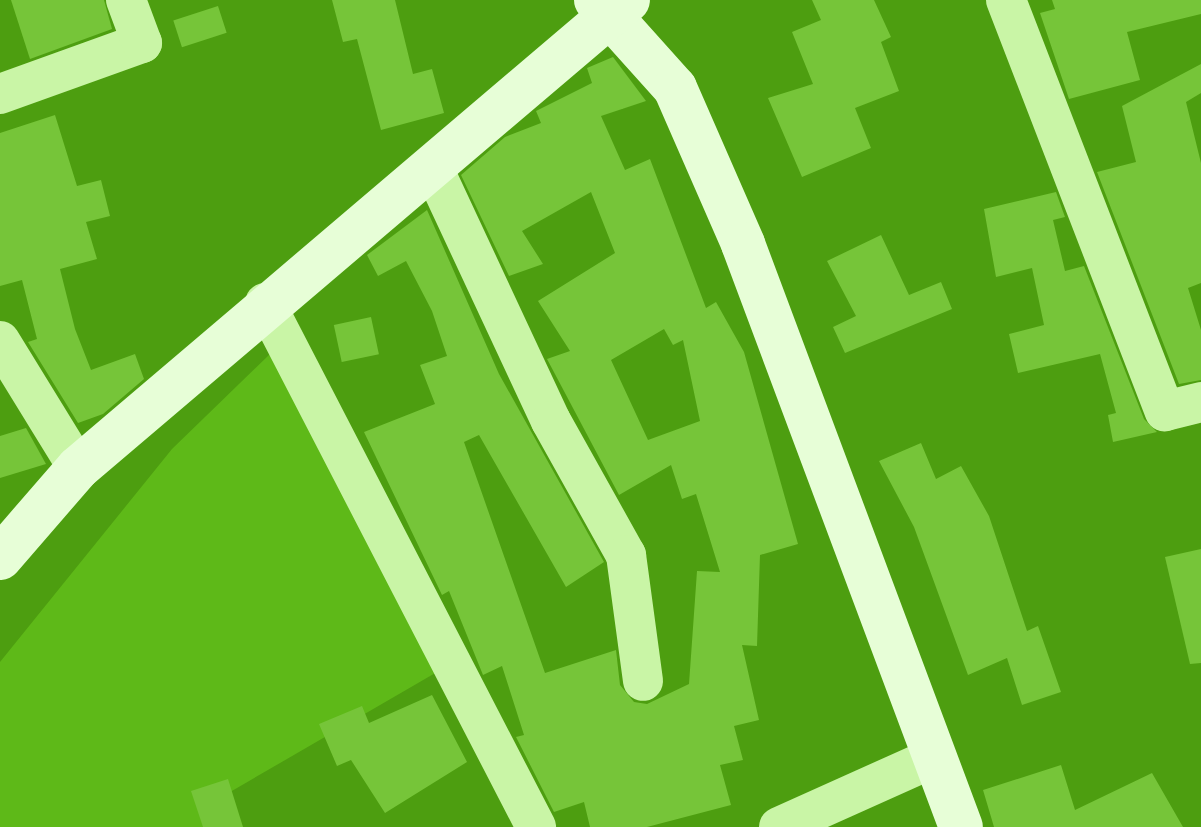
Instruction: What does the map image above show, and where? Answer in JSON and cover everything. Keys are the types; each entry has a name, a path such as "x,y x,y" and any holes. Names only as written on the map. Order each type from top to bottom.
{"street":[{"path":"0,94 142,43 126,0"},
{"path":"1006,0 1165,411 1201,402"},
{"path":"0,558 78,468 265,303 432,166 611,7 675,88 743,244 961,827"},
{"path":"432,166 551,421 626,555 643,681"},
{"path":"265,303 536,827"},
{"path":"0,341 78,468"},
{"path":"779,827 935,757"}],"green space":[{"path":"270,354 437,672 199,810 204,827 0,827 0,662 172,449"}],"building":[{"path":"11,0 104,0 112,29 30,59"},
{"path":"332,0 395,0 413,74 432,69 444,113 381,130 357,39 343,42"},
{"path":"812,0 874,0 891,37 881,42 899,91 855,108 871,148 802,177 768,98 813,84 792,32 821,20"},
{"path":"1052,0 1201,0 1201,14 1127,32 1140,80 1069,99 1040,13 1055,9"},
{"path":"218,6 227,33 182,47 173,21"},
{"path":"613,57 646,101 601,116 625,170 650,159 706,308 716,302 744,352 798,544 760,555 757,646 742,645 759,720 734,726 743,760 720,765 731,805 647,827 590,827 584,802 554,812 516,737 524,735 502,666 483,675 449,591 442,595 364,432 435,404 420,365 447,356 432,311 406,261 378,276 367,255 427,210 499,374 604,562 566,587 479,435 464,442 545,673 616,650 620,685 634,702 647,704 689,684 697,571 720,572 696,494 682,499 671,465 619,495 547,359 570,351 538,301 615,253 591,192 522,231 543,264 509,276 461,175 505,137 541,123 536,111 592,83 587,68","holes":["664,329 673,345 683,340 700,421 648,440 611,360"]},
{"path":"1201,64 1201,93 1186,102 1201,163 1201,283 1188,288 1201,330 1201,380 1179,384 1097,172 1136,162 1122,106"},
{"path":"55,115 77,186 101,180 110,216 86,222 97,259 60,269 75,329 91,370 135,354 144,379 103,414 78,423 28,342 37,339 22,280 0,286 0,133"},
{"path":"1056,192 1065,217 1053,220 1065,271 1084,266 1144,419 1157,432 1113,442 1108,415 1116,413 1100,354 1018,373 1009,334 1044,325 1032,268 996,277 984,209"},
{"path":"881,235 909,295 941,282 952,309 845,353 833,327 856,316 827,261"},
{"path":"371,317 379,354 342,362 334,325"},
{"path":"26,428 46,464 0,478 0,436"},
{"path":"921,443 936,479 961,466 989,516 1027,631 1038,626 1061,692 1022,705 1007,658 968,675 914,527 879,461"},
{"path":"1201,549 1201,663 1190,664 1165,557"},
{"path":"432,695 467,762 385,813 351,760 337,766 319,724 362,706 369,723"},
{"path":"1061,765 1075,810 1152,773 1183,827 994,827 983,790"},
{"path":"228,779 243,827 203,827 191,791"}]}
